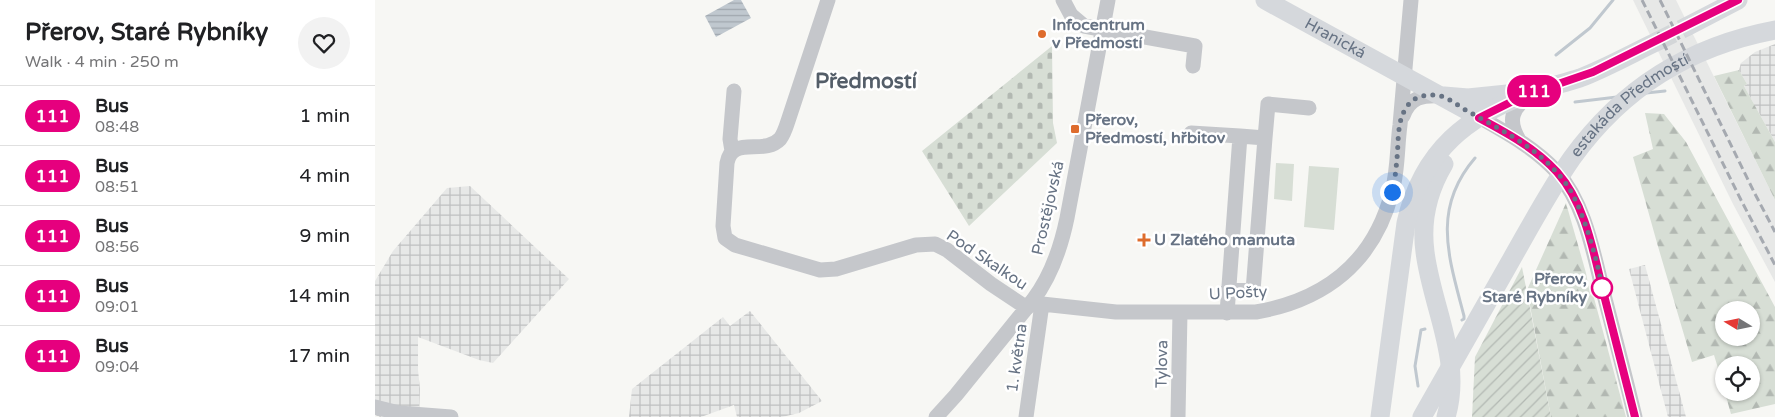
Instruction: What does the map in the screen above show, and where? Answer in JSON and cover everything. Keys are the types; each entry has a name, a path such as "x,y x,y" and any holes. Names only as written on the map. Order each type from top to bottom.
{"main road":[{"name":"Hranická","path":"1265,0 1479,118"},
{"path":"1688,26 1738,0"},
{"name":"estakáda Předmostí","path":"1422,417 1548,195 1572,158 1599,124 1630,94 1684,60 1724,43 1775,30"},
{"path":"1442,147 1461,129 1504,104 1535,91 1585,75 1656,42"},
{"path":"1441,96 1482,97 1535,91"},
{"path":"1380,417 1403,238 1409,210 1421,181 1449,135 1451,120 1448,106 1441,96"},
{"path":"1445,417 1450,398 1451,366 1447,341 1425,252 1426,213 1431,192 1439,172 1459,141 1479,118"}],"street":[{"path":"732,151 738,147 762,148 777,141 783,134 828,0"},
{"path":"1063,0 1071,15 1087,27 1195,46 1193,66"},
{"name":"Prostějovská","path":"936,417 1034,304 1047,278 1061,242 1108,0"},
{"name":"U Pošty","path":"1034,304 1109,312 1256,312 1274,309 1305,298 1342,276 1356,262 1379,229 1392,192 1396,168 1411,0"},
{"name":"Pod Skalkou","path":"734,91 730,139 732,151 727,163 723,226 725,238 731,243 820,270 836,269 916,245 935,244 947,250 991,284 1034,304"},
{"path":"1519,140 1513,125 1513,113 1519,104 1535,91"},
{"path":"1399,127 1405,110 1413,100 1423,96 1441,96"},
{"path":"1228,289 1253,291 1268,104 1309,108"},
{"path":"1479,118 1519,140 1557,172 1574,196 1589,236 1635,417"},
{"path":"1191,133 1265,138"},
{"path":"1227,313 1240,136"},
{"name":"1. května","path":"1026,417 1034,304"},
{"name":"Tylova","path":"1178,417 1180,312"},
{"path":"375,407 399,412 451,417"}],"shaded area":[{"path":"734,0 741,0 751,18 716,37 705,16"},
{"path":"1633,0 1676,0 1775,200 1775,282 1733,204"},
{"path":"1775,44 1775,142 1744,86 1747,84 1739,70 1741,63 1755,52"},
{"path":"470,186 569,279 493,363 479,360 418,337 419,417 380,417 375,415 375,281 393,251 447,188"},
{"path":"1645,265 1686,417 1668,417 1629,269"},
{"path":"750,311 822,401 799,413 782,417 737,417 734,405 701,417 629,417 632,389 723,317 730,326"}],"green space":[{"path":"1052,46 1053,123 1057,143 969,226 922,151"},
{"path":"1739,70 1747,84 1744,86 1775,142 1775,200 1714,76"},
{"path":"1645,113 1664,114 1686,142 1775,307 1775,404 1731,414 1727,401 1760,401 1760,356 1715,356 1715,358 1714,355 1692,362 1633,157 1653,149"},
{"path":"1276,163 1294,164 1292,201 1274,199"},
{"path":"1309,166 1339,168 1334,230 1304,227"},
{"path":"1566,203 1626,417 1551,417 1527,290"},
{"path":"1522,267 1551,417 1472,417 1475,357"}],"waterway":[{"path":"1556,55 1590,28 1613,0"},
{"path":"1646,93 1665,91"},
{"path":"1575,102 1617,97"},
{"path":"1462,320 1464,316 1449,254 1448,215 1461,177 1475,158"},
{"path":"1418,386 1415,366 1421,330 1425,329"}],"tunnel":[{"path":"1656,42 1688,26"}],"railway":[{"path":"1642,0 1775,265"},
{"path":"1660,0 1775,232"}],"bus line":[{"name":"111","path":"1635,417 1589,236 1574,196 1557,172 1531,148 1479,118 1504,104 1535,91 1593,72 1738,0"}],"place":[{"name":"Infocentrum v Předmostí","path":"1042,34"},
{"name":"Přerov, Předmostí, hřbitov","path":"1075,129"},
{"name":"U Zlatého mamuta","path":"1144,240"},
{"name":"Přerov, Staré Rybníky","path":"1602,288"}],"district":[{"name":"Předmostí","path":"866,81"}],"route":[{"path":"1392,192 1399,127 1405,110 1418,97 1441,96 1519,140 1531,148 1557,172 1574,196 1589,236 1602,288"}]}
